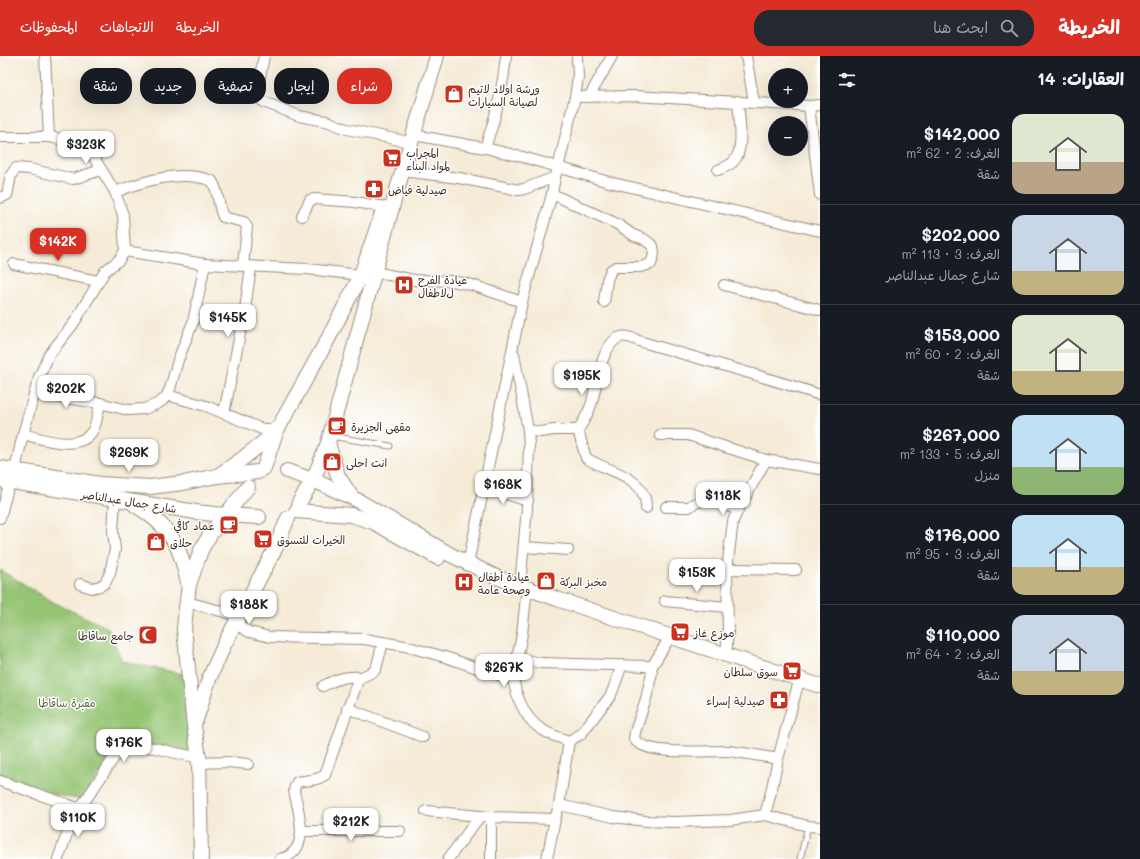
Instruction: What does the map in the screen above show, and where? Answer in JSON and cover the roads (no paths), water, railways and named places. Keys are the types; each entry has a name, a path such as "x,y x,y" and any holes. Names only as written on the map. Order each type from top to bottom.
{"main road":[{"path":"201,859 199,760 184,629 189,585 201,550 224,515 248,487 252,478 261,470 278,429 368,273 404,171 409,138 430,56"},
{"path":"194,726 209,679 225,643 294,511 314,480 329,439 384,207 437,56"},
{"path":"217,476 242,459 278,429"},
{"path":"329,439 338,476 352,497"},
{"path":"261,470 276,467 314,480 352,497 468,564 523,591 820,686"},
{"name":"شارع جمال عبدالناصر","path":"0,468 8,477 115,499 196,512 224,515 259,516"},
{"name":"شارع جمال عبدالناصر","path":"8,477 150,487 261,470"},
{"path":"288,471 298,481 300,489 294,511"},
{"path":"248,487 247,495 249,504 253,511 267,520 276,521 294,511 351,514 373,522 453,566 820,695"},
{"path":"129,501 146,511 161,524 172,538 178,548 189,585"}],"street":[{"path":"45,56 49,137"},
{"path":"264,56 257,93 258,98 264,102 299,116 326,121 347,130 485,148 523,157 556,172 820,231"},
{"path":"485,148 501,98 505,77 506,56"},
{"path":"468,564 522,302 552,194 575,97 578,77 577,56"},
{"path":"589,97 612,56"},
{"path":"746,56 754,102"},
{"path":"575,97 634,96 820,106"},
{"path":"718,170 734,162 739,154 740,142 738,101"},
{"path":"809,106 820,195"},
{"path":"0,137 49,137 76,142 87,146 115,192 123,215 125,251 119,260 105,271 77,318 49,355 39,377 23,434 8,477 0,518"},
{"path":"0,198 7,195 11,175 16,168 29,169 73,179 101,170"},
{"path":"404,171 459,178 519,190 524,189 556,172"},
{"path":"115,192 155,179 168,177 188,176 212,181 223,217 244,222 247,227 245,309 224,413"},
{"path":"552,194 617,224 653,246 654,254 650,264 640,267 616,267 611,270 607,280 604,302"},
{"path":"302,216 310,200 315,199 355,202 384,207"},
{"path":"125,251 205,264 368,273 414,280 457,282 472,285 522,302"},
{"path":"14,264 98,281"},
{"path":"35,394 100,403 123,409 138,410 154,406 163,400 168,395 178,360 193,322 205,264"},
{"path":"724,285 820,310"},
{"path":"646,508 644,495 637,485 625,475 595,464 586,458 578,430 585,419 591,404 602,362 608,349 614,341 621,337 630,337 639,342 774,380 820,395"},
{"path":"513,347 528,430 529,481 524,547 523,591 517,658 513,679 521,702 532,721 548,733 569,740 581,734 611,695 622,665"},
{"path":"168,395 206,406 262,429 278,429"},
{"path":"23,434 68,444 80,441 93,430 100,403"},
{"path":"528,430 540,432 554,430 578,430"},
{"path":"660,435 688,435 766,460 820,469"},
{"path":"726,656 728,630 727,569 733,521 766,460"},
{"path":"484,487 528,501"},
{"path":"80,584 92,588 100,586 105,582 110,572 115,550 113,531 115,499"},
{"path":"666,507 689,507 695,502 705,500 720,502 738,510"},
{"path":"524,547 568,550"},
{"path":"727,569 796,570"},
{"path":"665,601 727,608"},
{"path":"187,602 237,619 249,632 270,637 364,639 383,642 425,651 513,679"},
{"path":"323,686 346,676 360,677 373,672 376,669 383,642"},
{"path":"667,642 651,668 652,672 646,699 634,739 645,747 665,750 730,751 778,759"},
{"path":"517,658 541,663 622,665 651,668"},
{"path":"280,859 286,858 295,851 302,831 294,791 295,786 297,782 315,780 324,775 347,708 360,677"},
{"path":"765,815 797,688"},
{"path":"347,708 423,737"},
{"path":"547,859 559,805 569,740"},
{"path":"0,781 75,807 80,807 118,752 126,746 130,745 154,748 199,760 248,764"},
{"path":"559,805 613,817 646,822 730,820 765,815 820,828"},
{"path":"58,859 75,807"},
{"path":"426,811 491,817 555,819"},
{"path":"448,859 480,816"},
{"path":"491,817 491,859"},
{"path":"302,831 400,831"}],"lane":[{"path":"329,439 390,446"},
{"path":"800,859 808,826"}],"place":[{"name":"ورشة اوﻻد ﻻتيم لصيانة السيارات","path":"454,94"},
{"name":"المجراب لمواد البناء","path":"392,158"},
{"name":"صيدلية فياض","path":"374,189"},
{"name":"عيادة الفرح لﻻطفال","path":"404,285"},
{"name":"مقهى الجزيرة","path":"337,426"},
{"name":"انت احلى","path":"332,462"},
{"name":"عماد كافي","path":"229,525"},
{"name":"الخيرات للتسوق","path":"263,539"},
{"name":"حلاق","path":"156,542"},
{"name":"مخبز البركة","path":"546,581"},
{"name":"عيادة أطفال وصحة عامة","path":"464,582"},
{"name":"موزع غاز","path":"680,632"},
{"name":"جامع ساقاطا","path":"148,635"},
{"name":"سوق سلطان","path":"792,671"},
{"name":"صيدلية إسراء","path":"779,700"}],"park label":[{"name":"مقبرة ساقاطا","path":"67,702"}]}
